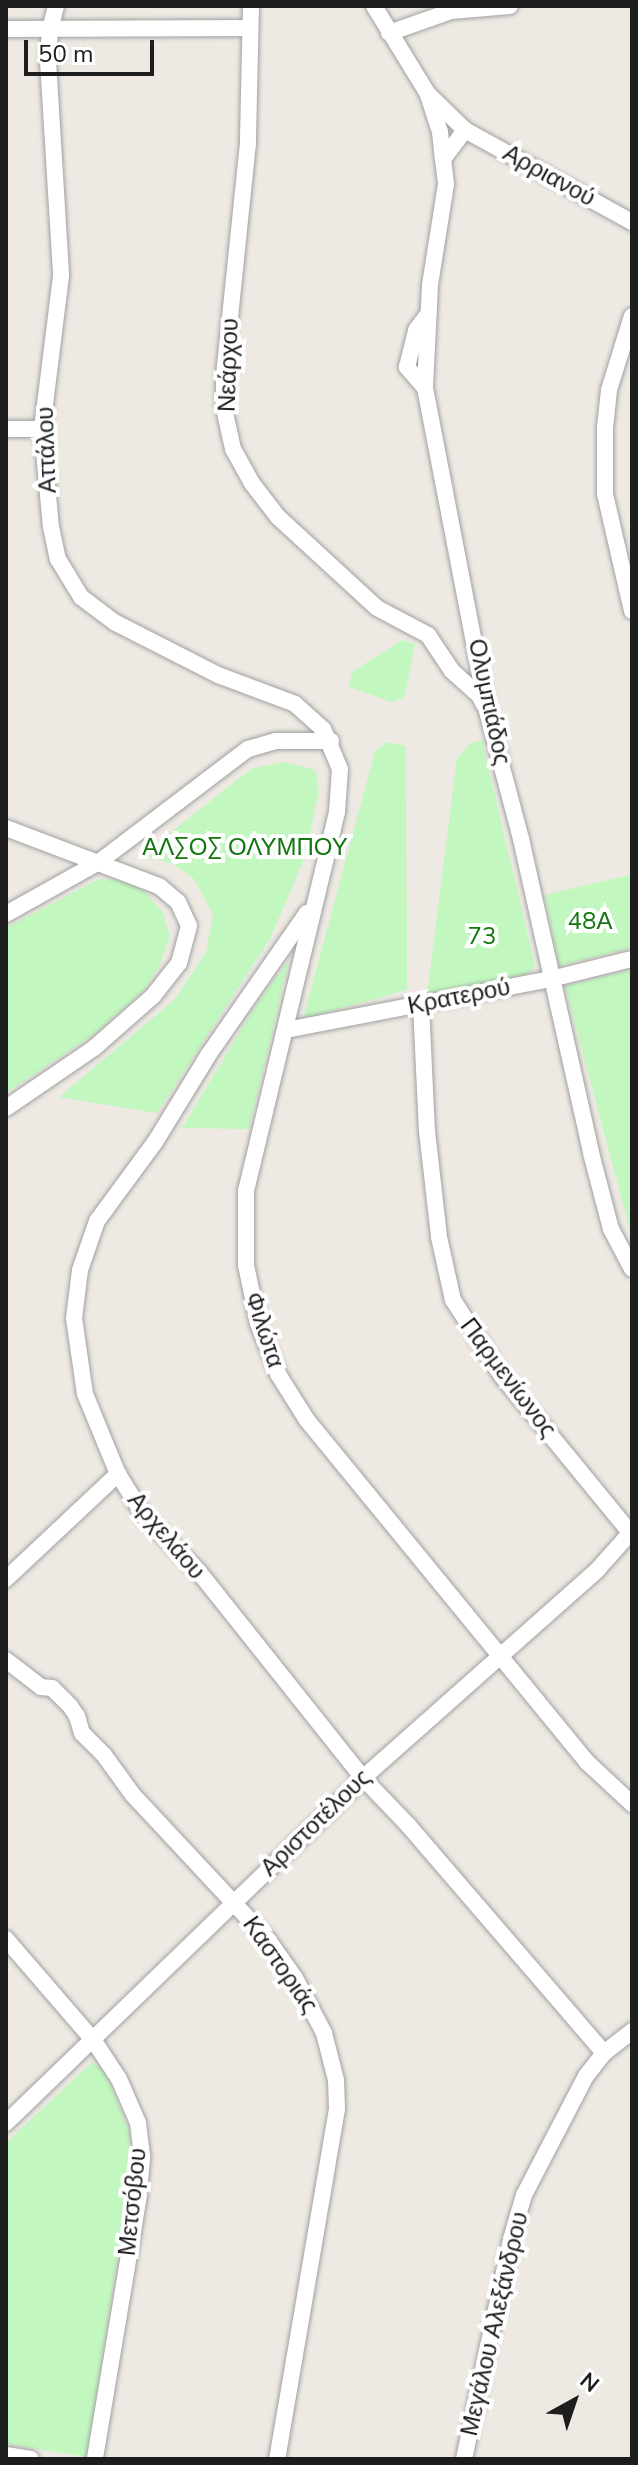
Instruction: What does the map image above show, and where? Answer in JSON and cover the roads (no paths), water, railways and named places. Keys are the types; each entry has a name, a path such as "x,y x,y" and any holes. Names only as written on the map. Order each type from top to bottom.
{"street":[{"name":"Αττάλου","path":"56,6 50,30 53,168 61,261 42,429 53,545 81,597 114,622 218,675 283,697 317,722 331,741"},
{"name":"Νεάρχου","path":"251,6 248,143 223,387 233,449 251,482 278,517 377,608 428,635 452,671 479,695 487,711"},
{"path":"374,6 428,94"},
{"path":"389,33 451,11 510,6"},
{"path":"6,29 250,28"},
{"name":"Ολυμπιάδος","path":"428,94 440,132 446,184 429,313 425,388 487,711 521,839 611,1229 632,1269"},
{"name":"Αρριανού","path":"428,94 465,130 632,222"},
{"path":"443,159 465,130"},
{"path":"632,316 609,390 605,494 632,611"},
{"path":"6,429 42,429"},
{"path":"6,914 99,862 248,749 276,741 331,741"},
{"name":"Φιλώτα","path":"331,741 340,769 339,800 244,1211 246,1265 258,1323 278,1374 307,1420 587,1762 632,1804"},
{"path":"6,828 159,886 178,902 189,926 183,955 153,996 118,1029 6,1108"},
{"name":"Αρχελάου","path":"313,905 209,1054 155,1142 106,1207 89,1239 77,1287 73,1334 85,1394 118,1474 144,1516 199,1572 363,1778 408,1825 604,2053"},
{"name":"Κρατερού","path":"286,1030 551,979 632,959"},
{"name":"Παρμενίωνος","path":"421,1005 427,1131 439,1237 453,1300 502,1376 632,1533"},
{"path":"6,1579 118,1474"},
{"name":"Αριστοτέλους","path":"6,2123 363,1778 598,1569 632,1533"},
{"name":"Καστοριάς","path":"6,1660 21,1674 41,1687 52,1688 61,1696 77,1716 82,1733 104,1755 133,1795 235,1903 282,1958 311,2005 327,2041 336,2080 335,2125 277,2459"},
{"name":"Μετσόβου","path":"6,1939 94,2041 128,2095 138,2123 142,2158 95,2459"},
{"name":"Μεγάλου Αλεξάνδρου","path":"464,2459 517,2215 541,2157 586,2076 604,2053 632,2031"},
{"path":"6,2455 31,2459"}],"park label":[{"name":"ΑΛΣΟΣ ΟΛΥΜΠΟΥ","path":"245,848"},
{"name":"48Α","path":"590,922"},
{"name":"73","path":"482,937"}]}
